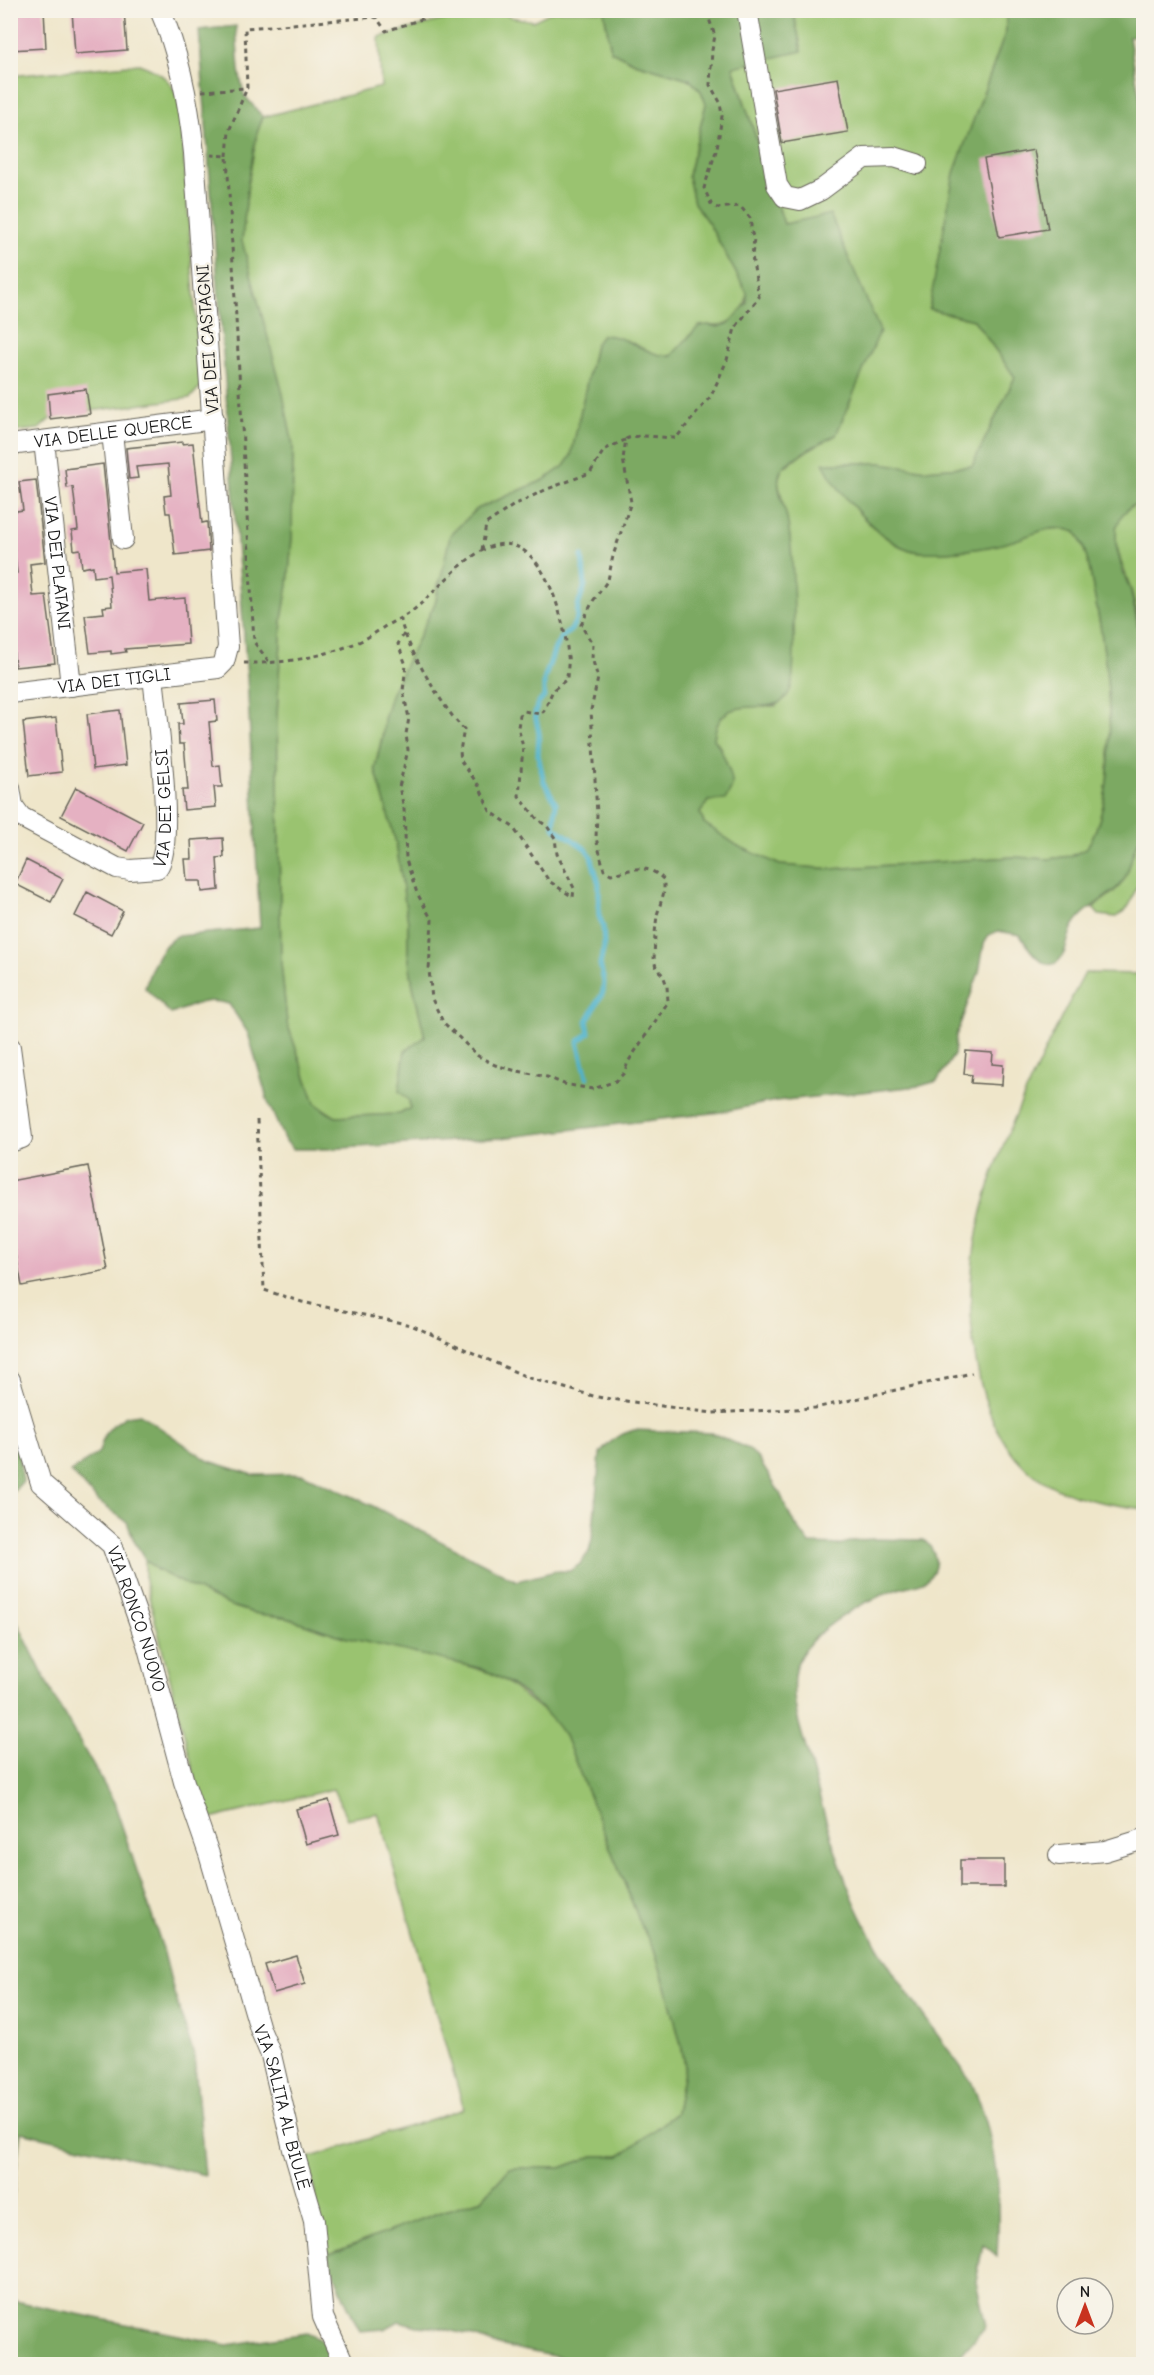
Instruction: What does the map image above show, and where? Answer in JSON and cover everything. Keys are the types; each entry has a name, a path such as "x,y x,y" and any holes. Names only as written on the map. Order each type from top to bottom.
{"street":[{"name":"VIA DEI CASTAGNI","path":"160,10 168,29 186,92 194,153 228,647 221,665"},
{"path":"747,10 777,185 784,196 800,200 821,190 864,158 894,157 917,164"},
{"name":"VIA DELLE QUERCE","path":"10,445 214,419"},
{"path":"112,432 123,539"},
{"name":"VIA DEI PLATANI","path":"44,441 71,686"},
{"name":"VIA DEI TIGLI","path":"10,693 153,676 221,665"},
{"name":"VIA DEI GELSI","path":"10,788 14,809 21,817 117,868 130,870 157,868 162,858 166,811 153,676"},
{"path":"10,1047 22,1138 10,1142"},
{"name":"VIA RONCO NUOVO","path":"10,1380 41,1483 112,1545 147,1644 184,1782 209,1854"},
{"path":"1059,1855 1105,1851 1143,1839"},
{"name":"VIA SALITA AL BIULÈ","path":"209,1854 260,2029 270,2055 292,2149 314,2221 323,2317 344,2364"}],"path":[{"path":"270,663 254,642 227,156 229,131 247,88 245,28 376,17 386,31 449,10"},
{"path":"482,550 486,524 514,505 590,473 604,450 631,436 676,438 685,430 711,396 727,360 735,328 759,297 752,256 754,239 750,219 740,206 718,208 712,206 704,188 717,148 722,116 720,102 710,85 715,36 706,10"},
{"path":"186,92 247,88"},
{"path":"194,153 227,156"},
{"path":"404,634 398,644 406,665 403,691 409,718 406,734 408,750 399,787 404,808 406,860 417,893 432,920 429,970 432,999 442,1022 478,1056 495,1065 547,1077 564,1084 593,1089 603,1087 624,1074 628,1062 668,1002 667,986 654,961 656,924 664,892 664,880 650,869 612,874 604,870 596,838 597,814 591,710 598,678 592,658 593,645 581,625 593,601 609,580 613,556 631,502 624,459 626,439"},
{"path":"221,665 270,663 322,655 353,645 416,608 482,550 505,544 528,552 539,565 558,606 568,656 567,679 553,690 544,711 540,714 524,711 520,715 518,727 523,747 519,796 555,838 557,854 574,888 573,897 549,881 513,827 499,815 490,811 479,786 461,761 460,751 464,729 438,695 404,634 400,623 401,617"},
{"path":"257,1120 264,1290 302,1302 411,1325 529,1378 597,1397 712,1413 815,1407 972,1373"}],"green space":[{"path":"476,11 500,11 511,17 533,21 553,11 604,11 611,51 635,63 689,79 701,91 706,104 688,175 694,203 709,224 747,293 743,307 735,318 722,325 708,325 688,337 679,350 671,356 659,356 626,340 595,345 571,456 564,466 544,480 477,509 438,584 436,601 391,695 375,768 396,843 408,922 408,953 425,1037 405,1051 399,1091 409,1100 410,1108 400,1114 336,1117 315,1103 287,1023 281,963 277,716 282,619 288,585 292,537 293,446 242,241 248,183 257,133 263,117 381,87 379,37"},
{"path":"604,11 793,11 802,51 733,67 784,224 830,214 880,331 836,435 792,460 780,474 779,486 787,518 792,566 794,666 792,683 787,697 777,704 739,708 728,712 719,722 714,739 726,762 732,786 725,800 708,801 700,813 704,823 738,846 780,865 831,869 1013,857 1048,859 1071,856 1086,849 1098,824 1105,794 1109,760 1108,687 1089,569 1083,546 1076,532 1066,529 1048,529 1006,543 985,547 947,552 914,551 901,546 874,528 849,502 823,463 881,463 926,470 972,466 1015,377 974,320 929,309 954,173 1006,31 1006,11 1143,11 1143,34 1129,37 1141,105 1144,105 1143,503 1131,506 1122,515 1116,528 1116,545 1131,591 1143,653 1143,836 1135,847 1127,873 1120,885 1078,919 1071,931 1065,951 1053,964 1041,961 1020,935 998,931 989,935 984,944 979,972 956,1036 954,1055 937,1081 920,1086 776,1101 721,1112 501,1138 293,1149 284,1139 268,1102 248,1033 229,1004 206,1002 171,1014 145,988 161,952 177,936 260,928 247,677 199,30 236,26 239,70 244,95 263,117 257,133 248,182 242,241 283,394 293,446 292,537 288,585 282,619 277,716 281,963 287,1023 315,1103 336,1117 400,1114 410,1108 409,1100 399,1091 405,1051 425,1037 408,953 408,922 396,843 375,768 391,695 436,601 450,535 477,509 544,480 564,466 571,456 595,345 602,335 620,338 653,353 671,356 699,326 718,327 730,323 747,303 747,293 709,224 694,203 688,176 706,104 701,91 689,79 635,63 611,51"},
{"path":"793,11 1006,11 1006,31 929,309 974,320 1015,377 972,466 926,470 881,463 824,463 839,488 874,528 888,539 914,551 947,552 985,547 1006,543 1048,529 1066,529 1076,532 1088,561 1099,620 1108,687 1110,724 1105,794 1098,824 1086,849 1071,856 1048,859 1013,857 831,869 780,865 738,846 704,823 700,813 731,777 720,747 714,739 715,726 720,717 726,712 742,707 776,706 791,685 794,645 790,537 778,480 782,469 811,448 836,435 784,224 733,66 802,51"},
{"path":"139,64 166,78 180,105 201,386 190,398 90,411 50,419 39,429 11,432 10,76"},
{"path":"1143,503 1143,653 1136,608 1116,542 1119,519 1127,509"},
{"path":"1143,836 1143,882 1135,890 1127,908 1116,917 1099,915 1093,908 1122,883 1136,846"},
{"path":"1085,973 1143,974 1143,1509 1073,1495 1047,1484 1025,1467 1007,1446 993,1421 980,1381 973,1340 971,1301 973,1264 978,1227 988,1191 1014,1119 1030,1083"},
{"path":"140,1414 209,1461 254,1475 303,1474 369,1504 517,1581 556,1571 570,1571 580,1564 589,1552 592,1539 600,1454 615,1439 634,1430 712,1433 749,1449 759,1460 780,1493 791,1518 810,1544 839,1545 856,1540 873,1539 924,1540 928,1544 934,1554 935,1564 927,1579 921,1583 898,1589 851,1611 819,1634 807,1647 798,1661 794,1676 794,1699 828,1828 859,1912 887,1963 971,2081 987,2124 997,2188 997,2256 983,2244 976,2282 986,2326 959,2357 957,2364 592,2364 493,2344 441,2328 417,2326 399,2321 385,2329 360,2331 327,2255 482,2199 510,2168 561,2168 594,2156 620,2156 676,2113 685,2066 682,2049 654,1950 642,1927 565,1736 557,1725 527,1696 504,1680 479,1668 344,1637 284,1617 258,1614 231,1606 157,1570 145,1559 134,1541 127,1522 99,1502 71,1472 99,1452 105,1434 113,1425 126,1416"},
{"path":"10,1432 15,1434 23,1481 11,1494"},
{"path":"145,1559 157,1570 231,1606 258,1614 284,1617 344,1637 448,1660 497,1675 553,1719 565,1736 642,1927 654,1950 666,1986 685,2066 676,2113 620,2156 594,2156 561,2168 510,2168 482,2199 327,2255 308,2158 464,2109 378,1813 347,1819 333,1789 206,1820 145,1581"},
{"path":"11,1609 53,1695 114,1802 163,1949 194,2055 205,2175 21,2132 11,2213"},
{"path":"10,2300 227,2345 307,2333 327,2343 331,2364 11,2364"}],"building":[{"path":"10,10 44,10 46,48 10,50"},
{"path":"72,10 124,10 127,50 75,54"},
{"path":"838,78 848,132 782,143 773,89"},
{"path":"1034,150 1048,229 999,237 984,159"},
{"path":"86,389 90,414 50,419 48,394"},
{"path":"182,442 182,444 193,443 202,523 207,522 209,551 175,555 170,513 166,513 164,496 171,495 168,464 136,467 138,478 129,479 126,448"},
{"path":"103,464 114,572 146,569 149,601 185,598 188,644 125,649 126,652 111,654 111,651 90,653 85,615 104,613 103,607 112,606 109,575 94,577 93,566 82,568 80,549 74,550 72,531 78,530 73,487 67,488 65,469"},
{"path":"36,480 45,562 30,564 33,596 46,595 55,663 15,667 13,645 10,646 10,573 17,573 10,512 23,510 19,482"},
{"path":"215,700 217,721 209,722 213,766 220,765 222,787 214,787 216,807 184,810 182,790 188,790 184,744 179,744 178,724 183,724 181,703"},
{"path":"120,710 126,765 93,769 87,714"},
{"path":"56,718 62,772 29,776 23,722"},
{"path":"76,787 143,822 128,851 61,816"},
{"path":"223,838 224,857 217,858 219,890 202,892 201,881 187,881 185,859 192,859 191,840"},
{"path":"26,860 63,879 51,902 15,884"},
{"path":"87,892 123,911 111,934 75,916"},
{"path":"966,1051 993,1053 992,1064 1003,1065 1002,1085 971,1083 972,1075 964,1074"},
{"path":"88,1166 108,1270 22,1286 10,1222 10,1181"},
{"path":"329,1800 339,1835 306,1844 296,1809"},
{"path":"960,1860 1004,1860 1004,1887 960,1887"},
{"path":"296,1955 305,1984 274,1993 265,1964"}],"waterway":[{"path":"582,556 585,585 578,606 577,618 571,630 562,637 555,648 544,680 544,697 537,705 535,714 539,733 538,755 544,782 556,803 554,827 586,849 591,856 599,884 599,916 603,926 604,947 600,964 604,982 603,992 587,1021 589,1033 578,1042 587,1077"},
{"path":"10,2095 14,2123 10,2148"}]}
